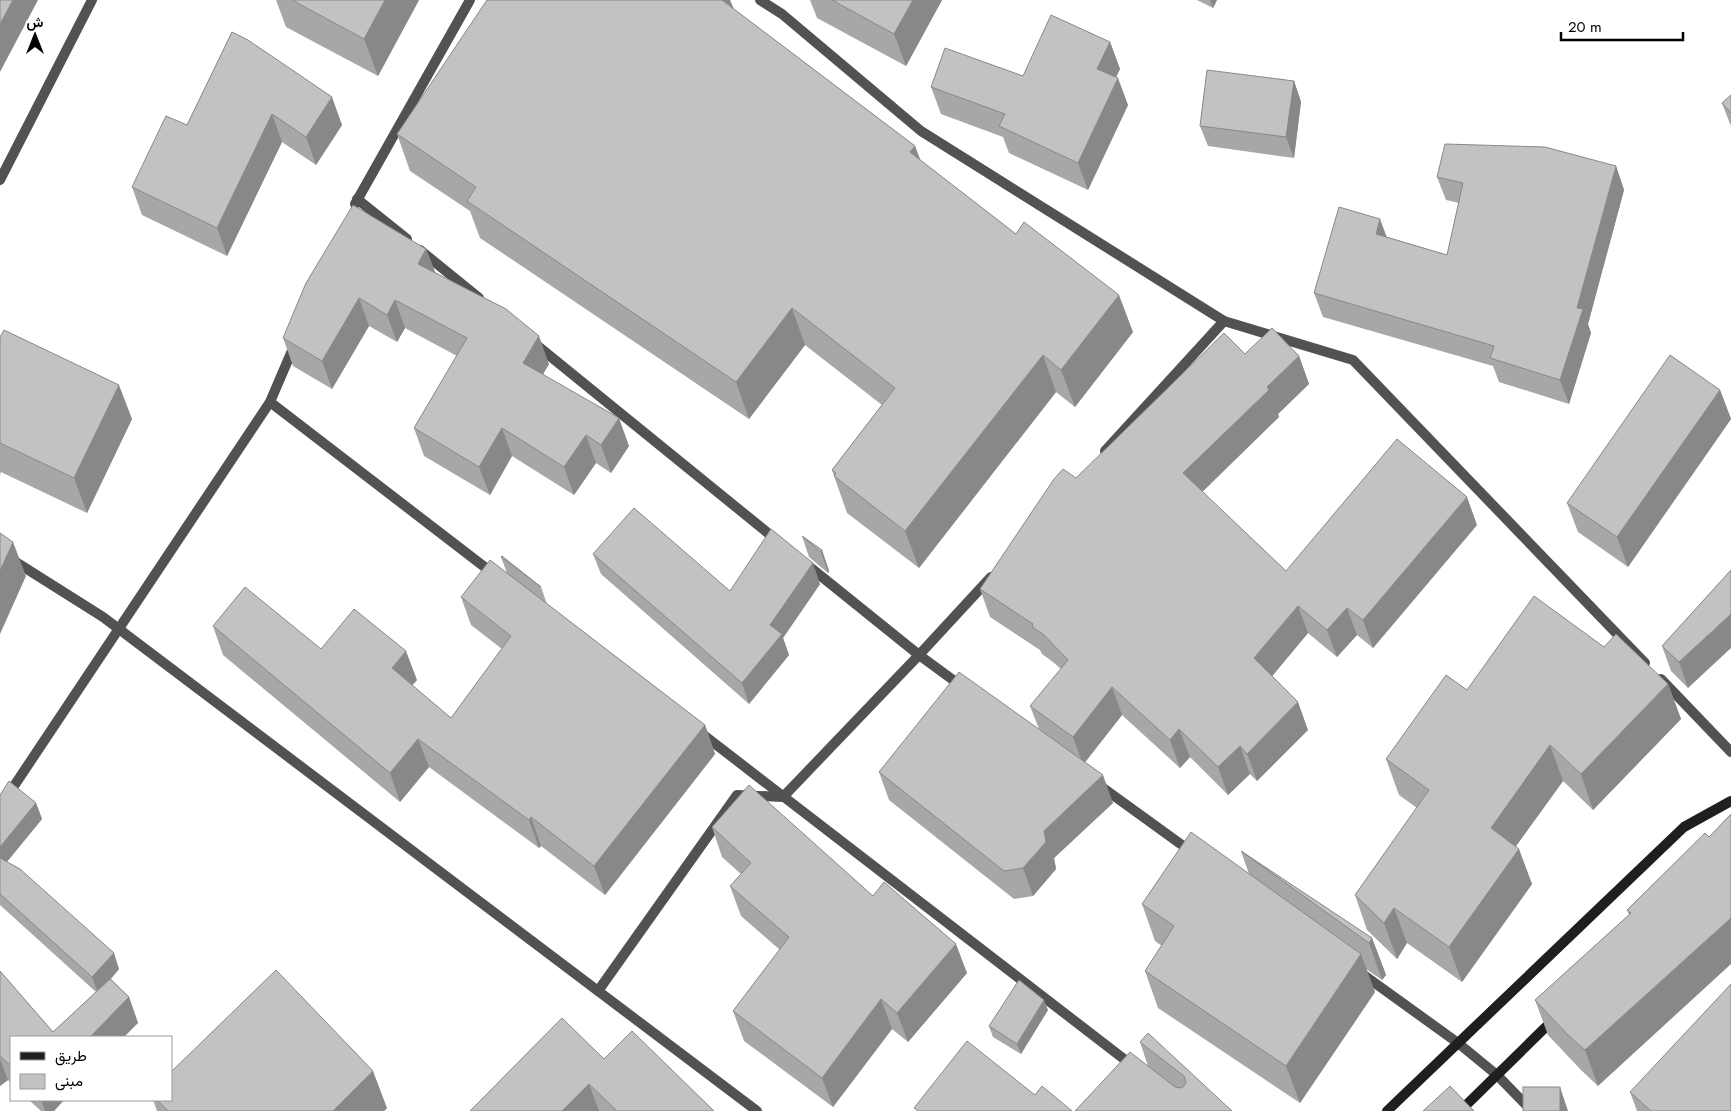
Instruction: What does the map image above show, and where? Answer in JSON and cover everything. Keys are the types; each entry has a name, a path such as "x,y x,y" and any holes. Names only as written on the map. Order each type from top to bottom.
{"main road":[{"path":"1387,1111 1684,826 1731,801"},
{"path":"1460,1111 1560,1013"}],"street":[{"path":"0,180 92,0"},
{"path":"350,217 357,199 470,0"},
{"path":"760,0 782,14 922,131 1224,321 1353,360 1731,752"},
{"path":"357,199 488,305"},
{"path":"1098,459 1224,321"},
{"path":"526,337 919,656 975,696"},
{"path":"0,807 270,402 296,340"},
{"path":"270,402 507,584"},
{"path":"0,552 103,617 757,1111"},
{"path":"598,991 737,795 783,797 919,656 998,568"},
{"path":"696,730 1143,1075"},
{"path":"1088,777 1200,858"},
{"path":"1353,968 1458,1043 1497,1075 1532,1111"}],"building":[{"path":"0,0 13,0 0,24"},
{"path":"292,0 385,0 364,39"},
{"path":"487,0 722,0 915,146 910,152 1016,234 1024,222 1119,295 1061,370 1043,355 905,531 834,476 836,473 832,470 895,388 792,308 736,382 467,201 476,187 397,134"},
{"path":"832,0 913,0 894,34"},
{"path":"1051,15 1110,42 1097,69 1118,78 1078,163 999,126 1005,114 931,87 945,48 1023,76"},
{"path":"232,32 248,40 332,97 306,137 272,114 217,228 132,187 166,116 187,125"},
{"path":"1207,70 1294,81 1286,137 1200,126"},
{"path":"1731,95 1731,113 1722,103"},
{"path":"1445,144 1545,147 1616,166 1577,308 1583,309 1560,380 1490,358 1494,346 1314,293 1339,207 1380,219 1376,234 1447,255 1463,183 1437,177"},
{"path":"353,205 426,249 418,264 506,309 539,336 523,363 619,418 601,445 586,435 564,467 502,428 479,467 414,428 467,338 395,300 387,315 359,298 322,361 283,338 306,283"},
{"path":"1272,328 1299,356 1267,387 1269,390 1183,473 1286,571 1397,439 1467,497 1363,620 1347,608 1327,630 1298,606 1254,658 1298,702 1247,754 1240,746 1218,767 1179,729 1170,740 1112,687 1073,737 1030,706 1068,660 1043,634 1032,627 1033,624 980,589 1054,479 1063,469 1076,478 1224,333 1245,354"},
{"path":"4,330 119,385 74,478 0,443 0,337"},
{"path":"1670,355 1720,390 1617,537 1567,503"},
{"path":"634,508 730,591 771,529 813,563 770,625 782,634 742,683 593,554"},
{"path":"0,533 13,542 0,571"},
{"path":"802,536 822,550 821,552"},
{"path":"502,556 541,587 501,557"},
{"path":"490,560 705,725 594,866 531,817 529,820 418,739 390,773 213,626 245,587 321,649 354,609 406,651 392,668 451,718 511,636 461,597"},
{"path":"1731,570 1731,614 1679,662 1662,646"},
{"path":"1534,596 1604,647 1616,634 1668,684 1581,774 1550,745 1491,828 1519,849 1449,947 1394,908 1384,923 1355,895 1429,790 1386,759 1446,675 1467,690"},
{"path":"959,672 1103,775 1044,831 1046,842 1023,868 1004,871 879,772"},
{"path":"9,781 36,803 0,847 0,795"},
{"path":"749,785 873,896 884,882 956,944 897,1013 881,999 822,1078 733,1011 789,937 730,886 751,863 712,827"},
{"path":"1731,814 1731,918 1585,1050 1535,1000 1631,913 1627,910 1705,833 1709,837"},
{"path":"1191,832 1361,954 1286,1066 1145,971 1174,926 1142,904"},
{"path":"1241,851 1372,938 1369,943"},
{"path":"0,858 20,869 114,953 92,977 0,894"},
{"path":"276,970 373,1071 333,1111 168,1111 158,1101 172,1101 172,1071"},
{"path":"0,971 53,1032 110,979 129,997 91,1036 10,1036 10,1065 0,1056"},
{"path":"1019,980 1044,1000 1017,1044 989,1026"},
{"path":"1731,984 1731,1111 1651,1111 1630,1092"},
{"path":"562,1018 604,1059 632,1031 714,1111 617,1111 589,1084 562,1111 470,1111"},
{"path":"1148,1033 1232,1111 1075,1111 1130,1052 1175,1087 1182,1088 1186,1083 1184,1076 1140,1042"},
{"path":"967,1041 1035,1095 1042,1086 1072,1111 918,1111 914,1108"},
{"path":"1450,1086 1474,1111 1423,1111"},
{"path":"1523,1087 1560,1087 1560,1111 1523,1111"}]}
